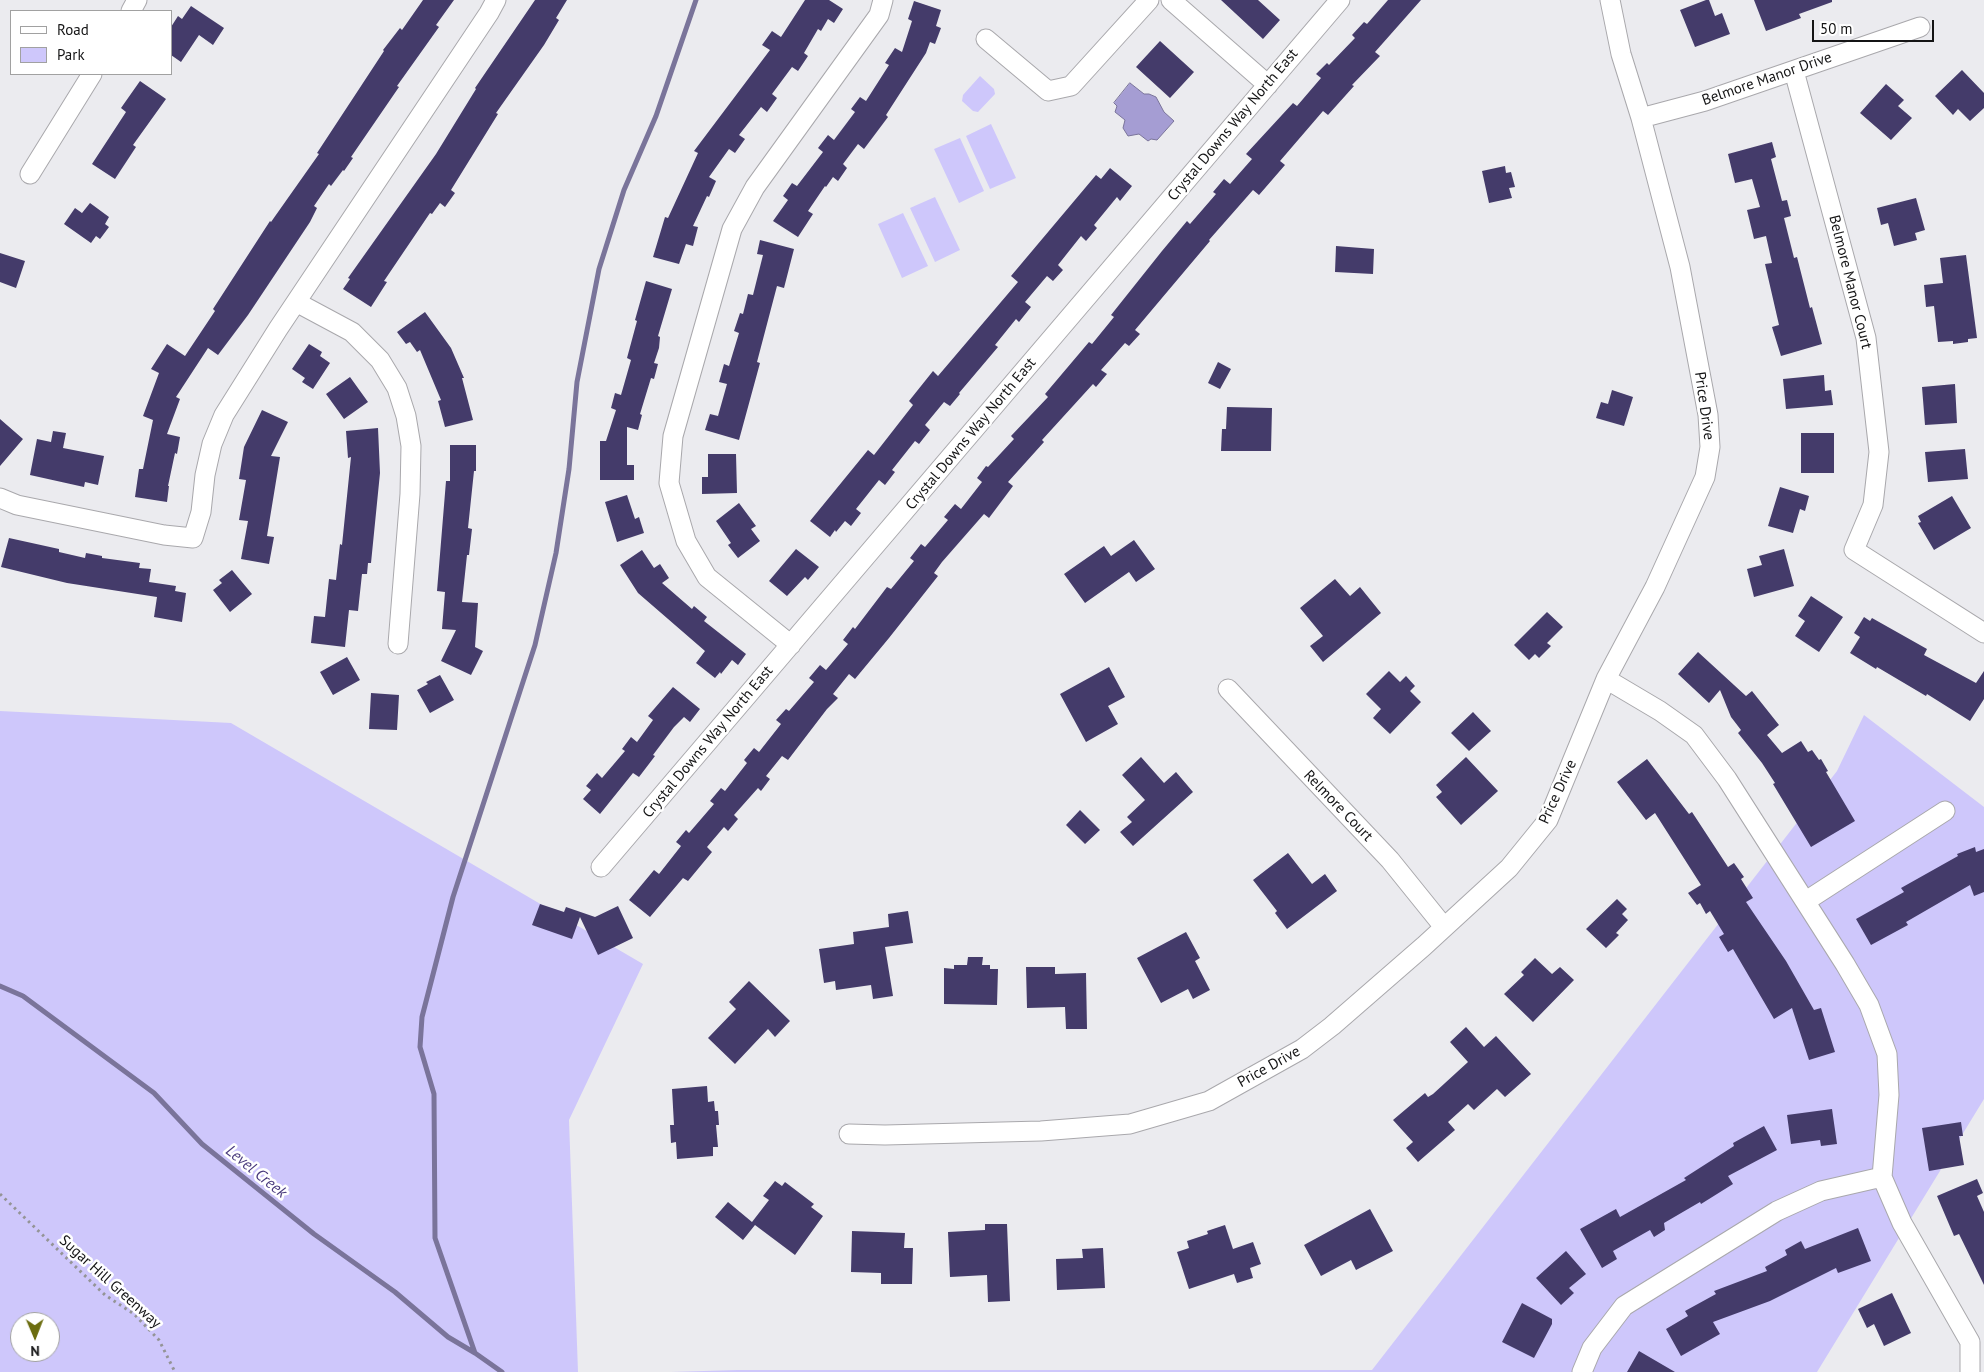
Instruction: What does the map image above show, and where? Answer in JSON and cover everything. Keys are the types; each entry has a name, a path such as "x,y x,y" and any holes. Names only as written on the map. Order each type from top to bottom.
{"street":[{"path":"0,498 17,505 164,535 193,538 201,512 205,474 212,444 221,422 296,302 496,0"},
{"path":"791,645 707,577 686,541 669,483 673,436 732,229 755,187 879,15 883,0"},
{"path":"986,39 1048,91 1071,86 1148,0"},
{"path":"1172,0 1268,85"},
{"name":"Crystal Downs Way North East","path":"601,867 1340,0"},
{"name":"Price Drive","path":"849,1134 886,1135 1041,1131 1130,1124 1209,1101 1302,1049 1339,1020 1509,868 1548,820 1606,680 1655,587 1701,486 1710,448 1708,415 1680,267 1641,118 1621,54 1610,0"},
{"name":"Belmore Manor Drive","path":"1641,118 1705,101 1920,27"},
{"name":"Belmore Manor Court","path":"1794,71 1866,338 1880,452 1873,505 1854,550 1984,633"},
{"path":"30,174 91,75"},
{"path":"296,302 352,332 380,360 397,388 406,416 411,446 410,494 398,644"},
{"path":"1606,680 1660,711 1694,735 1727,779 1806,901 1869,1005 1887,1054 1889,1095 1882,1177 1902,1224 1970,1342 1970,1372"},
{"name":"Relmore Court","path":"1228,688 1390,860 1444,927"},
{"path":"1806,901 1945,811"},
{"path":"1582,1372 1592,1348 1624,1306 1777,1211 1821,1191 1882,1177"}],"path":[{"name":"Sugar Hill Greenway","path":"0,1194 105,1295 134,1314 159,1340 175,1372"}],"green space":[{"path":"980,76 994,89 995,94 978,112 973,111 962,101 963,95"},
{"path":"991,124 1016,178 990,189 966,136"},
{"path":"960,138 984,191 959,203 934,149"},
{"path":"935,197 960,250 935,262 910,208"},
{"path":"903,213 928,266 902,278 878,224"},
{"path":"0,711 231,723 643,964 569,1120 578,1372 0,1372"},
{"path":"1864,715 1984,807 1984,1099 1817,1372 671,1372 737,1370 1372,1370 1837,771"}],"shaded area":[{"path":"1130,83 1144,94 1156,97 1164,112 1174,121 1157,140 1151,139 1148,141 1139,134 1128,136 1123,128 1125,120 1115,112 1117,106 1114,103"}],"building":[{"path":"423,0 454,0 436,25 439,27 397,86 399,87 351,157 353,158 331,186 329,184 314,206 317,208 310,222 248,315 218,355 208,348 176,397 180,399 167,434 180,437 168,486 167,502 135,497 139,469 143,469 153,420 143,416 159,373 151,369 167,344 185,356 270,221 319,154 317,153 383,50 400,28 402,30"},
{"path":"535,0 567,0 556,18 559,20 544,45 496,113 498,114 451,190 455,193 445,207 440,203 432,214 430,213 384,281 387,282 371,307 343,289 350,279 348,278 436,154 475,88"},
{"path":"805,0 829,0 843,9 834,23 828,19 821,31 818,29 804,53 808,56 798,71 792,67 772,94 777,98 767,112 761,107 739,135 745,139 735,153 729,149 709,177 716,181 693,226 698,227 693,246 686,244 679,264 653,257 665,217 668,218 698,153 694,151 770,50 762,45 772,31 781,37"},
{"path":"1221,0 1258,0 1280,20 1263,39"},
{"path":"1388,0 1421,0 1375,52 1380,56 1352,85 1354,86 1328,115 1323,111 1280,161 1285,165 1259,195 1253,190 1209,240 1135,330 1140,334 1129,346 1125,343 1101,370 1107,374 1096,387 1093,384 1042,440 1044,442 1008,482 1013,486 989,518 984,514 942,562 934,573 938,576 855,679 849,674 833,694 838,698 827,709 788,760 782,756 766,776 770,779 761,791 758,788 734,815 738,819 728,831 724,827 707,847 712,852 688,881 683,878 650,917 629,900 654,870 659,874 681,846 676,842 686,830 689,833 714,804 710,801 721,788 725,791 747,763 744,760 754,748 759,752 781,724 776,720 786,709 789,711 814,682 809,678 820,665 826,670 848,644 843,640 853,627 855,629 887,587 891,589 914,561 910,558 921,544 925,547 948,520 944,517 955,504 961,509 982,482 977,478 986,466 988,467 1014,439 1011,436 1048,397 1045,394 1089,342 1092,344 1114,317 1111,315 1187,221 1190,224 1216,194 1213,192 1224,179 1230,184 1252,159 1246,154 1293,103 1297,106 1321,78 1316,74 1327,63 1329,65 1355,38 1352,35 1364,22 1367,24"},
{"path":"1709,0 1715,16 1722,13 1730,34 1695,47 1680,10"},
{"path":"1754,0 1832,0 1832,2 1799,14 1801,18 1766,31"},
{"path":"914,1 941,10 936,26 941,28 935,44 930,42 926,53 886,115 888,117 864,149 858,144 843,164 847,168 838,181 833,177 825,186 808,211 813,214 798,237 773,221 788,200 783,196 792,183 797,186 823,152 818,148 828,135 834,140 855,112 851,109 860,97 866,101 889,65 885,63 895,48 902,52 912,21 908,19"},
{"path":"191,6 224,28 213,45 199,35 181,62 172,56 172,25 178,16 182,19"},
{"path":"1160,41 1194,72 1170,98 1136,67"},
{"path":"1962,70 1984,93 1984,108 1970,121 1958,109 1953,115 1935,96"},
{"path":"140,81 166,99 133,145 136,147 115,179 92,164 126,112 121,108"},
{"path":"1886,84 1904,100 1898,106 1912,118 1891,140 1860,113"},
{"path":"1772,142 1776,157 1771,159 1782,201 1787,200 1791,216 1784,218 1794,258 1797,257 1810,308 1812,307 1822,344 1781,356 1772,327 1779,325 1765,264 1772,263 1766,236 1754,239 1747,210 1760,207 1752,179 1735,183 1728,154"},
{"path":"1505,166 1506,173 1511,172 1515,187 1509,188 1512,198 1489,203 1482,171"},
{"path":"1110,168 1132,186 1120,201 1117,197 1094,225 1097,228 1086,241 1081,236 1058,265 1063,270 1053,281 1047,276 1025,302 1031,307 1019,322 1016,319 995,345 998,347 950,406 944,402 925,425 930,430 919,444 915,441 892,470 895,472 885,485 879,480 856,509 861,513 851,526 845,521 830,537 810,521 868,450 874,455 913,405 909,401 933,371 938,376 1018,282 1011,276 1096,175 1101,179"},
{"path":"1916,198 1925,230 1915,233 1917,240 1894,246 1888,223 1881,225 1877,208"},
{"path":"90,203 109,217 105,224 109,227 100,239 96,236 91,243 64,224 75,208 82,213"},
{"path":"760,240 794,249 784,288 777,286 757,362 760,363 739,440 705,430 710,414 718,416 727,384 719,382 724,364 729,366 739,333 734,331 740,313 743,314 748,294 753,295 763,255 757,254"},
{"path":"1336,246 1374,249 1373,274 1335,272"},
{"path":"0,253 25,261 16,288 0,282"},
{"path":"1966,255 1977,338 1968,339 1968,342 1953,344 1953,341 1938,342 1934,306 1926,307 1924,285 1943,283 1940,258"},
{"path":"646,281 672,289 658,336 660,337 659,348 654,363 658,364 654,379 651,378 640,414 642,415 638,430 627,427 627,465 634,465 634,480 600,480 600,441 606,441 616,410 611,408 615,393 621,395 631,360 627,358 637,321 635,320"},
{"path":"425,312 451,348 464,378 462,378 473,420 445,427 438,401 441,400 420,350 417,352 410,342 406,344 397,332"},
{"path":"309,344 322,352 320,356 330,363 313,389 302,382 305,378 292,369"},
{"path":"1218,362 1231,369 1220,389 1208,383"},
{"path":"1824,375 1825,391 1831,390 1833,405 1786,409 1783,379"},
{"path":"350,377 368,402 344,419 326,394"},
{"path":"1955,384 1957,423 1925,425 1922,387"},
{"path":"1612,390 1633,397 1624,426 1596,418 1601,402 1608,404"},
{"path":"1227,407 1272,408 1271,451 1221,451 1222,429 1226,429"},
{"path":"262,410 288,422 271,456 280,457 267,536 274,537 269,564 241,559 248,521 239,520 246,480 239,479 244,447"},
{"path":"0,419 23,439 0,466"},
{"path":"378,428 380,473 371,563 368,563 367,574 362,574 358,611 349,610 345,647 311,643 314,616 325,617 329,579 336,580 340,544 342,545 351,457 348,458 346,431"},
{"path":"53,431 66,433 63,448 104,456 98,485 85,482 84,487 30,475 37,439 51,442"},
{"path":"1801,433 1834,433 1834,473 1801,473"},
{"path":"450,445 476,445 476,471 474,471 468,528 472,529 462,602 478,603 475,647 483,651 471,675 441,661 456,630 442,629 445,592 437,591 446,481 450,481"},
{"path":"1965,449 1968,479 1928,482 1925,452"},
{"path":"708,454 736,454 737,493 702,494 702,477 708,477"},
{"path":"1780,487 1809,496 1805,511 1800,509 1793,533 1768,526"},
{"path":"627,495 635,519 639,517 644,533 617,542 605,502"},
{"path":"1952,496 1971,528 1934,550 1918,523 1921,522 1918,516"},
{"path":"739,503 756,526 751,529 760,541 738,558 728,545 731,543 716,521"},
{"path":"9,538 59,549 59,552 85,558 86,553 102,556 102,558 140,563 139,568 151,569 149,582 176,586 175,591 186,593 182,622 154,617 157,597 67,583 1,567"},
{"path":"1134,540 1155,569 1136,582 1129,572 1085,603 1064,574 1104,546 1111,556"},
{"path":"796,549 819,567 808,580 805,577 787,596 769,581"},
{"path":"1784,549 1794,586 1754,597 1747,569 1762,565 1759,556"},
{"path":"642,550 654,568 660,564 669,578 662,583 692,609 694,606 707,617 704,621 746,654 738,665 732,660 721,674 720,672 715,678 696,663 705,651 638,593 620,565"},
{"path":"232,570 252,594 230,612 213,590 222,583 219,580"},
{"path":"1335,579 1350,596 1360,587 1381,613 1323,662 1310,646 1323,636 1300,608"},
{"path":"1811,596 1843,617 1819,652 1795,636 1805,621 1798,616"},
{"path":"1547,612 1563,627 1547,643 1551,646 1539,658 1535,654 1529,660 1514,645"},
{"path":"1864,617 1870,621 1872,618 1927,649 1924,655 1976,683 1984,671 1984,699 1970,721 1927,694 1926,696 1850,653 1860,637 1854,633"},
{"path":"1698,652 1746,696 1752,691 1779,725 1767,735 1782,753 1801,741 1808,752 1812,750 1819,760 1821,759 1828,771 1826,772 1855,821 1811,847 1773,784 1775,783 1738,733 1741,730 1731,717 1720,690 1709,703 1678,674"},
{"path":"347,657 360,680 333,695 320,672"},
{"path":"1109,667 1125,697 1108,706 1118,724 1086,742 1060,694"},
{"path":"1389,671 1400,682 1406,676 1415,686 1410,691 1421,702 1390,734 1373,718 1381,709 1366,694"},
{"path":"440,675 454,700 430,713 417,690 428,684 426,682"},
{"path":"673,687 700,709 690,722 684,717 674,727 639,777 633,773 600,814 583,799 591,790 586,786 597,773 602,778 625,751 622,749 631,737 637,742 653,720 648,716"},
{"path":"371,693 399,695 397,730 369,729"},
{"path":"1473,712 1491,731 1469,751 1451,733"},
{"path":"1141,757 1164,783 1176,772 1193,792 1133,846 1120,832 1132,822 1127,817 1145,800 1122,775"},
{"path":"1466,757 1498,791 1461,825 1436,797 1442,792 1436,785"},
{"path":"1647,759 1689,814 1692,812 1728,867 1734,863 1744,877 1741,879 1753,898 1746,902 1786,961 1814,1010 1821,1008 1835,1052 1809,1060 1792,1008 1774,1019 1733,949 1728,952 1719,937 1724,934 1710,911 1706,914 1700,903 1697,905 1688,893 1701,885 1655,813 1646,820 1617,782"},
{"path":"1080,810 1100,830 1085,844 1066,825"},
{"path":"1975,847 1976,852 1984,849 1984,892 1974,896 1970,885 1906,922 1908,925 1871,945 1856,919 1904,892 1901,888 1958,856 1957,854"},
{"path":"1288,853 1312,884 1325,874 1337,891 1287,929 1275,913 1277,911 1253,880"},
{"path":"1617,899 1627,909 1622,914 1628,920 1616,933 1619,935 1606,948 1586,929"},
{"path":"540,904 564,912 566,907 595,917 618,906 633,938 598,955 580,917 572,939 532,925"},
{"path":"908,911 913,943 885,947 893,996 873,999 871,985 836,990 835,981 824,983 819,949 854,944 853,932 889,927 888,914"},
{"path":"1186,932 1200,958 1195,961 1210,990 1193,999 1188,989 1161,1003 1137,958"},
{"path":"968,957 983,957 982,965 990,965 990,969 998,969 997,1005 944,1004 944,968 954,969 954,965 967,965"},
{"path":"1535,958 1552,974 1560,967 1574,980 1533,1022 1504,994 1524,975 1521,972"},
{"path":"1026,967 1055,967 1055,974 1086,973 1087,1029 1066,1029 1065,1007 1027,1008"},
{"path":"749,981 790,1021 775,1037 768,1029 735,1064 708,1038 736,1009 729,1002"},
{"path":"1466,1027 1484,1047 1496,1036 1531,1074 1505,1097 1497,1089 1474,1110 1468,1104 1448,1122 1455,1130 1418,1162 1406,1148 1413,1142 1393,1120 1425,1093 1428,1097 1433,1094 1468,1062 1450,1042"},
{"path":"707,1086 708,1102 714,1101 715,1111 718,1111 719,1125 716,1125 718,1147 713,1147 713,1156 677,1159 676,1142 671,1143 670,1125 674,1125 672,1089"},
{"path":"1832,1109 1837,1144 1821,1146 1820,1140 1791,1144 1787,1115"},
{"path":"1961,1122 1963,1136 1959,1136 1964,1165 1929,1171 1922,1128"},
{"path":"1764,1126 1777,1150 1728,1176 1733,1184 1701,1204 1700,1202 1664,1223 1665,1230 1654,1237 1650,1230 1613,1251 1617,1259 1602,1268 1580,1229 1616,1209 1620,1217 1686,1180 1684,1178 1734,1146 1733,1143"},
{"path":"1977,1179 1983,1193 1977,1196 1984,1212 1984,1285 1959,1234 1954,1236 1937,1196"},
{"path":"775,1181 782,1186 785,1182 814,1204 811,1207 823,1216 795,1255 755,1225 743,1240 715,1217 728,1202 752,1222 769,1200 763,1196"},
{"path":"1370,1209 1393,1251 1356,1270 1351,1260 1321,1276 1304,1245"},
{"path":"985,1224 1007,1224 1010,1301 988,1302 987,1275 950,1277 948,1232 985,1230"},
{"path":"1225,1225 1233,1249 1253,1242 1261,1264 1250,1268 1253,1278 1237,1283 1234,1274 1189,1289 1177,1252 1189,1248 1187,1241 1208,1234 1207,1231"},
{"path":"1858,1228 1871,1261 1838,1273 1836,1268 1770,1301 1713,1322 1720,1334 1681,1356 1666,1329 1688,1316 1685,1311 1716,1294 1714,1291 1767,1271 1765,1267 1787,1255 1785,1250 1801,1241 1805,1249"},
{"path":"852,1231 905,1233 904,1248 913,1248 912,1284 881,1284 881,1273 851,1272"},
{"path":"1103,1248 1105,1288 1057,1290 1056,1259 1083,1258 1082,1249"},
{"path":"1566,1251 1586,1274 1569,1288 1574,1293 1561,1305 1536,1278"},
{"path":"1892,1293 1911,1333 1884,1346 1874,1324 1867,1328 1858,1309"},
{"path":"1522,1303 1552,1319 1552,1324 1534,1358 1502,1342"},
{"path":"1639,1351 1675,1372 1627,1372"}],"waterway":[{"path":"475,1353 435,1238 434,1094 420,1047 422,1017 453,897 535,645 556,553 569,469 577,382 599,269 624,190 656,116 696,0"},
{"name":"Level Creek","path":"0,986 23,996 154,1093 202,1144 314,1234 395,1292 448,1337 502,1372"}]}
